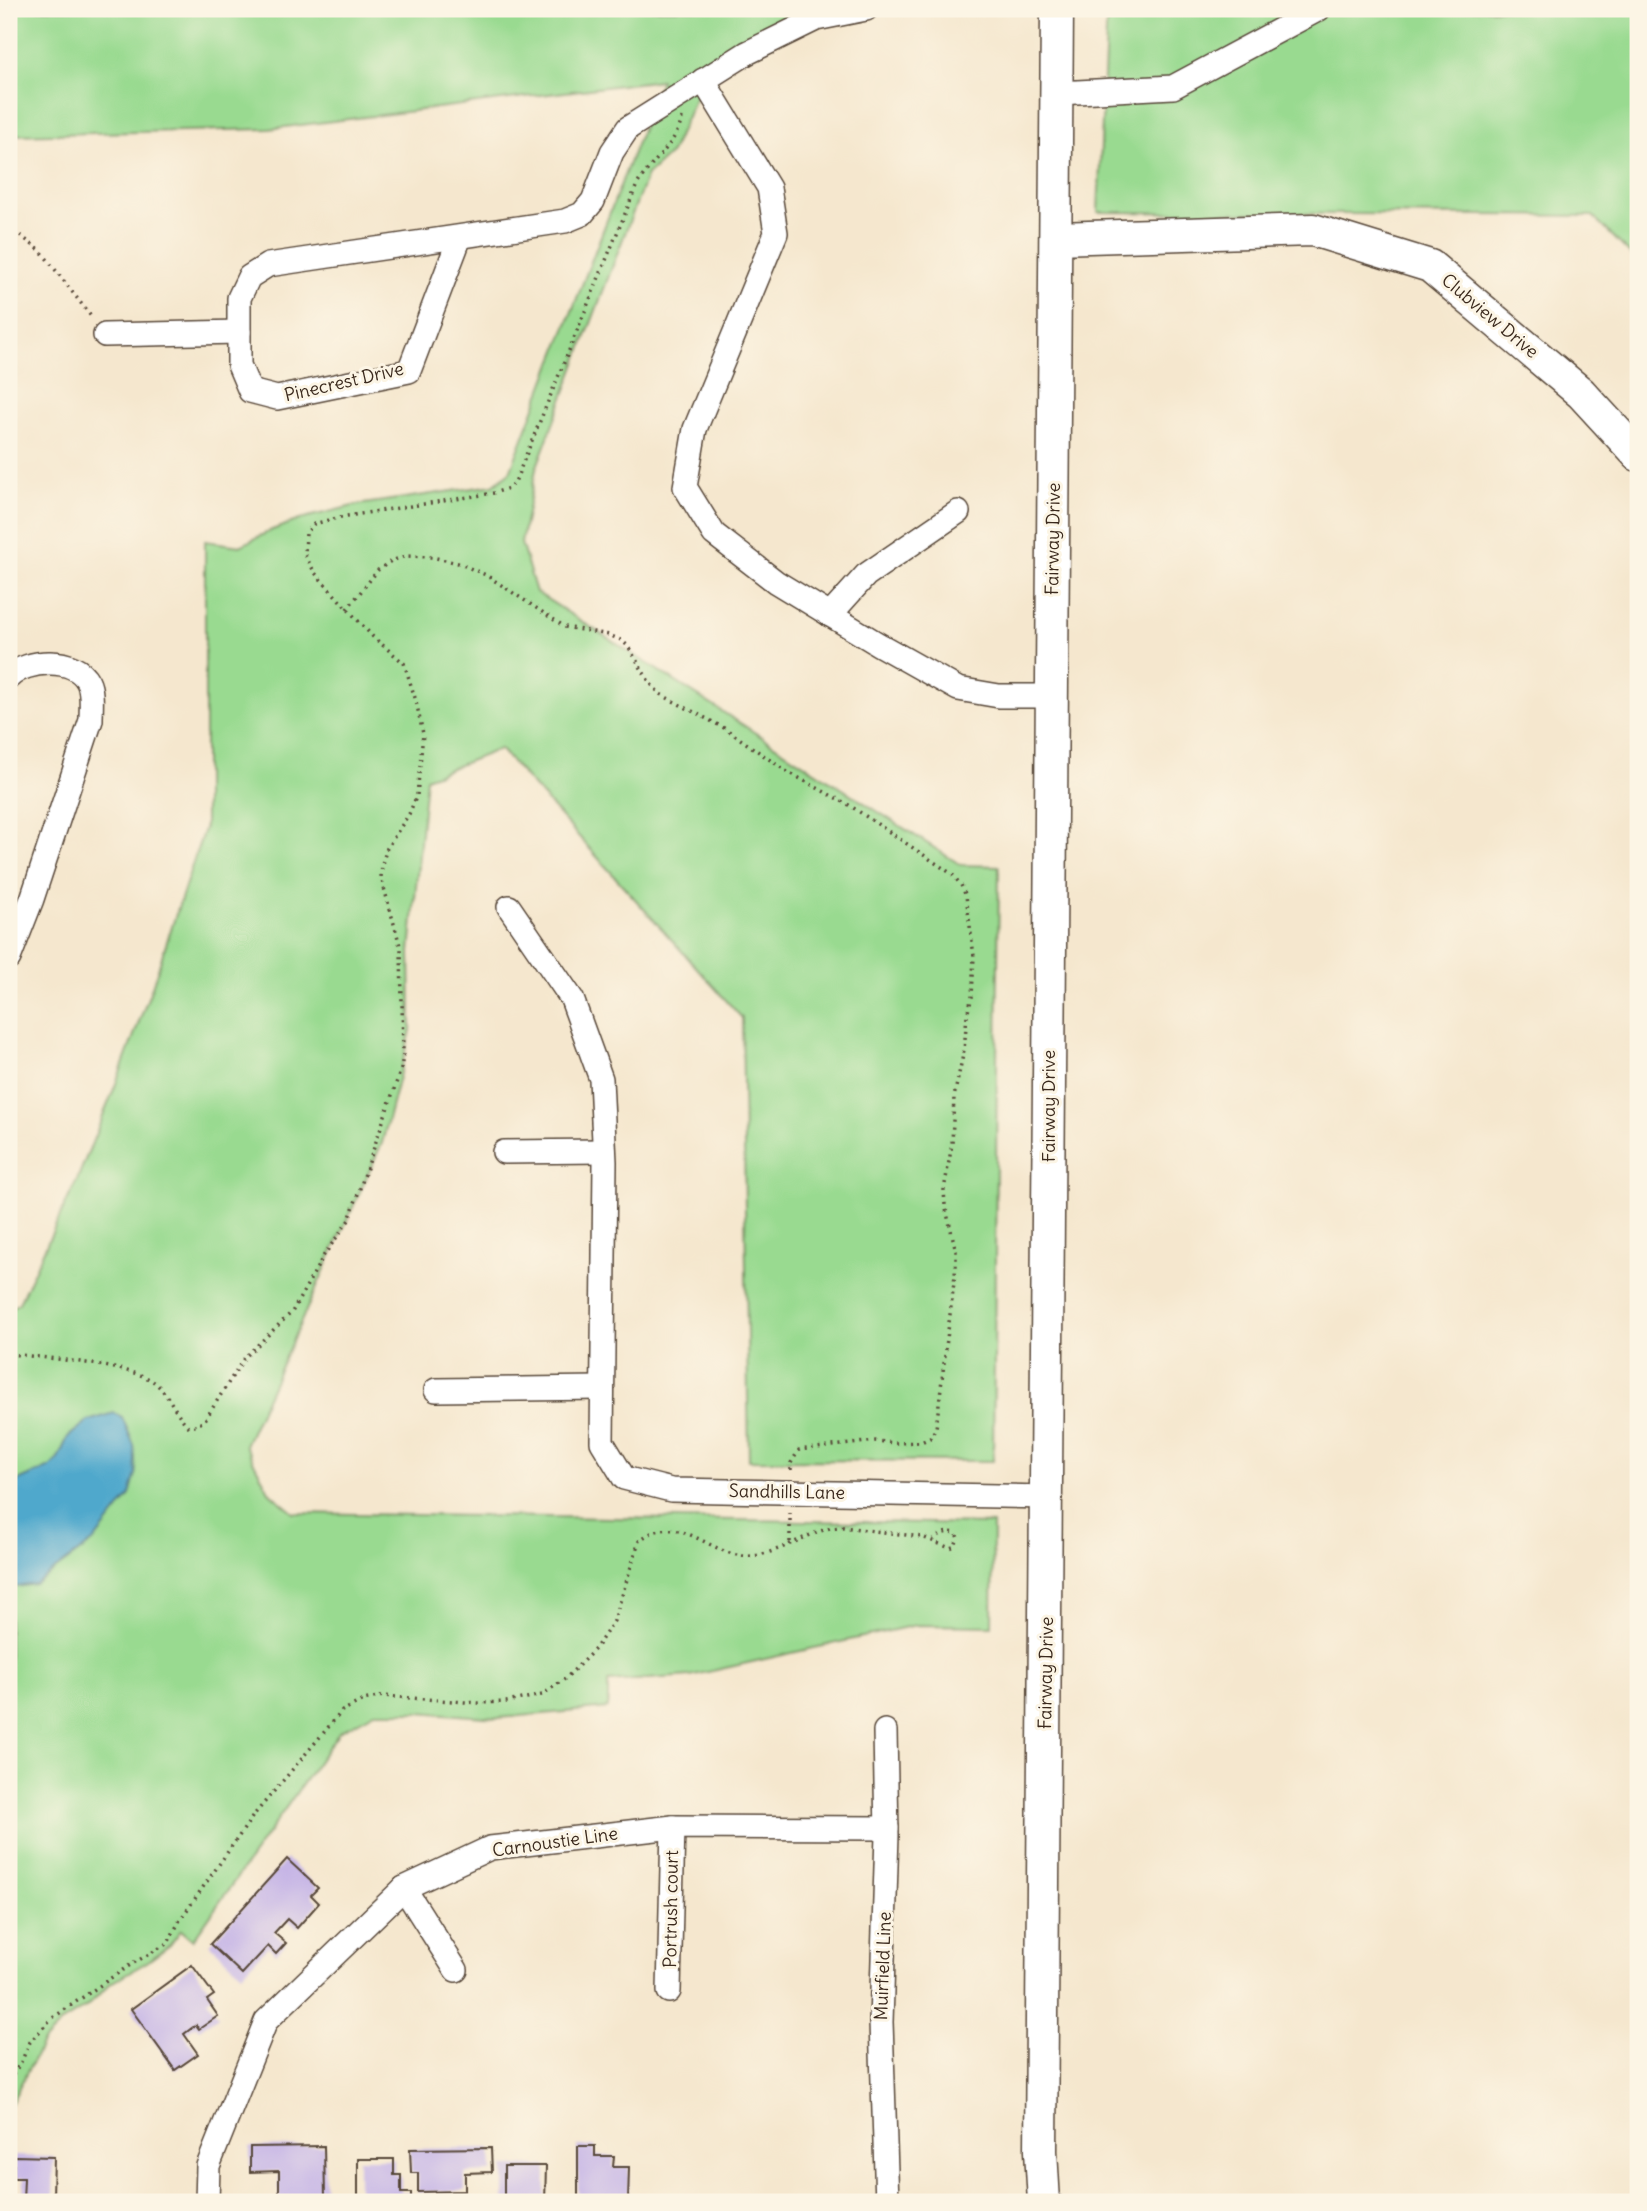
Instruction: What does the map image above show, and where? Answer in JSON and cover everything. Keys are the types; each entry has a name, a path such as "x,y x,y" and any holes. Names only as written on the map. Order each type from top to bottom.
{"main road":[{"name":"Fairway Drive","path":"1044,2202 1041,2140 1048,1497 1057,9"},
{"name":"Clubview Drive","path":"1057,238 1312,230 1430,266 1581,393 1638,456"}],"street":[{"path":"460,237 565,221 582,214 593,201 612,152 628,128 747,53 816,19 866,9"},
{"path":"1058,93 1173,87 1319,9"},
{"path":"703,80 769,188 776,233 695,429 685,486 714,534 776,582 958,689 999,696 1052,696"},
{"name":"Pinecrest Drive","path":"460,237 409,370 277,398 250,391 239,365 239,298 249,276 268,265 460,237"},
{"path":"105,335 239,332"},
{"path":"830,615 866,575 958,512"},
{"path":"9,677 23,668 52,663 65,665 78,671 88,682 92,702 91,720 32,899 9,958"},
{"name":"Sandhills Lane","path":"509,907 572,999 601,1079 604,1151 602,1442 624,1478 671,1490 1048,1497"},
{"path":"503,1152 604,1151"},
{"path":"436,1390 603,1388"},
{"name":"Muirfield Line","path":"885,1731 887,1828 881,2022 887,2202"},
{"name":"Carnoustie Line","path":"207,2202 208,2166 266,2021 404,1888 490,1848 673,1827 887,1828"},
{"name":"Portrush court","path":"669,1991 673,1827"},
{"path":"404,1888 456,1970"}],"path":[{"path":"9,1354 66,1360 141,1375 154,1381 188,1426 196,1426 205,1420 244,1359 292,1312 355,1208 402,1062 401,949 382,877 382,864 387,848 409,814 417,795 423,734 404,663 346,610 315,573 305,555 306,533 314,524 341,517 495,494 515,482 636,187 643,173 673,140 678,130 682,120 678,95"},
{"path":"9,227 41,251 105,335"},
{"path":"346,610 378,570 391,561 406,556 432,557 458,563 486,575 565,627 609,635 621,640 628,646 650,683 660,694 726,729 786,771 849,805 952,874 961,885 966,896 974,956 974,979 954,1097 952,1144 944,1190 956,1251 956,1266 936,1428 930,1438 921,1442 897,1444 876,1441 799,1450 791,1463 790,1542"},
{"path":"9,2080 30,2042 51,2019 127,1967 168,1943 180,1920 253,1816 342,1711 363,1700 383,1696 479,1703 506,1702 542,1695 566,1678 595,1649 614,1621 639,1541 657,1530 676,1531 725,1551 752,1556 814,1532 844,1527 934,1540 950,1548 956,1546 958,1538 956,1533 948,1532 941,1533 934,1540"}],"green space":[{"path":"9,9 802,9 713,57 671,153 647,175 536,469 521,543 536,592 961,865 999,866 993,1461 749,1460 742,1018 500,749 426,778 410,952 411,1030 382,1143 245,1445 270,1493 294,1513 993,1524 992,1626 916,1625 690,1676 608,1682 608,1708 498,1718 375,1712 339,1732 193,1940 181,1930 170,1945 111,1983 86,2007 62,2022 42,2043 9,2107 9,1309 19,1303 77,1180 114,1089 152,987 205,826 205,541 240,546 272,530 308,517 357,505 493,485 510,472 661,80 269,129 9,135"},
{"path":"1107,9 1638,9 1638,262 1593,216 1098,212"}],"water":[{"path":"114,1413 122,1417 134,1445 136,1474 130,1495 93,1542 35,1584 9,1588 9,1485 50,1467 58,1459 68,1437 88,1421"}],"building":[{"path":"287,1859 318,1888 311,1895 319,1903 297,1928 287,1919 274,1933 286,1943 276,1954 268,1946 242,1974 210,1944"},
{"path":"192,1965 214,1995 207,2000 218,2016 199,2029 196,2025 184,2034 198,2054 175,2070 131,2009"},
{"path":"324,2146 325,2198 279,2199 279,2171 250,2172 250,2147"},
{"path":"578,2146 595,2146 595,2156 614,2156 613,2167 629,2167 628,2202 578,2202"},
{"path":"491,2148 492,2172 465,2173 465,2191 418,2192 418,2173 411,2173 410,2149"},
{"path":"14,2156 54,2157 53,2197 80,2198 80,2202 23,2202 24,2178 13,2178"},
{"path":"358,2159 394,2159 394,2175 401,2175 401,2193 411,2193 411,2202 358,2202"},
{"path":"504,2166 546,2166 545,2202 504,2202"}]}
